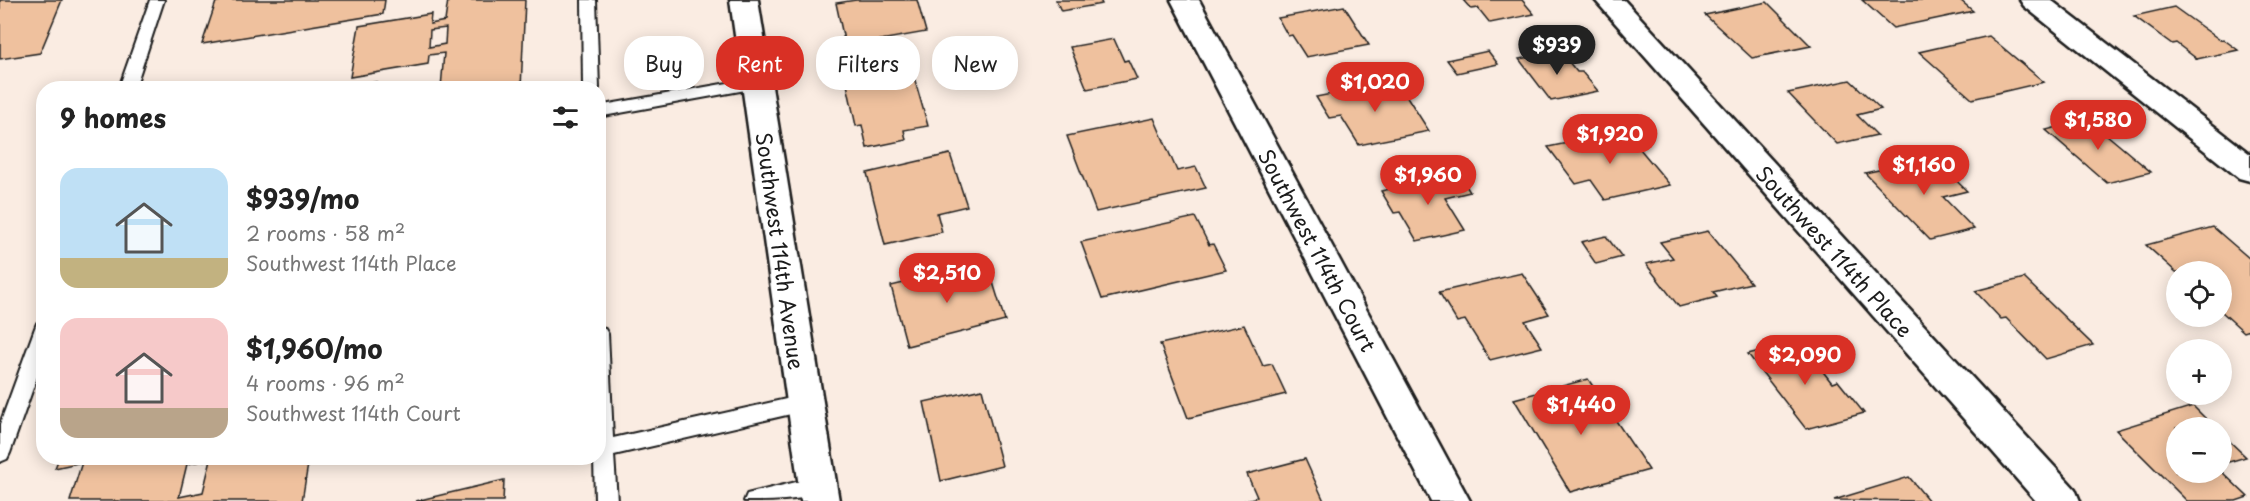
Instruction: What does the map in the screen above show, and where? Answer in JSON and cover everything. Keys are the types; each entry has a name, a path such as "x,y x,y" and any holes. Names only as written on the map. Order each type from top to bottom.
{"street":[{"name":"Southwest 114th Avenue","path":"744,0 749,36"},
{"name":"Southwest 114th Court","path":"1185,0 1451,501"},
{"name":"Southwest 114th Place","path":"1609,0 2061,501"},
{"path":"2034,0 2250,170"},
{"name":"Southwest 114th Avenue","path":"757,90 818,493"}],"lane":[{"path":"129,81 157,0"},
{"path":"589,0 591,81"},
{"path":"606,111 718,90"},
{"path":"0,453 36,351"},
{"path":"606,448 804,403"},
{"path":"604,465 606,501"},
{"path":"755,501 818,493"}],"building":[{"path":"0,0 62,0 40,53 0,59"},
{"path":"228,0 385,0 383,14 202,44 216,2"},
{"path":"448,0 525,0 521,81 442,81 444,53 429,55 428,64 350,77 359,26 431,14 430,24 445,21","holes":["446,28 445,44 429,47 430,30"]},
{"path":"856,0 917,0 926,32 903,36 843,36 836,3"},
{"path":"1056,0 1100,0 1102,4 1061,11"},
{"path":"1463,0 1522,0 1534,14 1490,23 1478,8 1471,9"},
{"path":"1862,0 1960,0 1973,11 1893,28"},
{"path":"1767,2 1811,46 1752,58 1705,15"},
{"path":"1344,6 1369,45 1306,57 1292,35 1288,36 1278,18"},
{"path":"2174,7 2238,50 2197,59 2134,16"},
{"path":"1989,36 2044,82 1972,99 1919,52"},
{"path":"1114,39 1124,61 1128,60 1137,79 1087,89 1070,47"},
{"path":"1488,51 1498,64 1457,73 1447,60"},
{"path":"1560,51 1577,72 1582,72 1598,91 1551,101 1519,59"},
{"path":"1850,80 1881,109 1857,115 1877,135 1837,144 1788,93"},
{"path":"1397,81 1429,131 1359,145 1341,116 1329,118 1316,97"},
{"path":"848,90 918,90 928,126 904,130 906,140 867,148 862,125 856,126"},
{"path":"1154,118 1177,171 1196,167 1206,188 1096,212 1067,136"},
{"path":"2088,119 2151,172 2107,183 2046,130"},
{"path":"1625,131 1670,185 1605,200 1591,180 1576,184 1548,147"},
{"path":"950,154 967,206 937,213 942,232 885,245 867,173"},
{"path":"1933,158 1967,191 1943,197 1974,229 1930,240 1865,173"},
{"path":"1458,173 1470,192 1445,198 1465,230 1417,241 1400,212 1394,213 1381,191"},
{"path":"1195,217 1209,245 1213,244 1226,270 1102,299 1081,242"},
{"path":"2213,227 2250,259 2250,330 2244,332 2232,321 2232,261 2166,261 2166,263 2146,245"},
{"path":"1708,231 1751,283 1713,292 1717,297 1679,307 1646,264 1673,258 1660,242"},
{"path":"1606,236 1622,257 1596,264 1581,242"},
{"path":"987,263 1005,321 907,346 891,286"},
{"path":"1522,273 1549,314 1525,321 1542,347 1490,360 1465,320 1457,322 1439,292"},
{"path":"2024,278 2093,345 2046,359 2006,318 2001,319 1975,291"},
{"path":"1244,325 1263,366 1272,364 1286,394 1188,418 1160,344"},
{"path":"1799,341 1832,383 1838,381 1864,413 1806,429 1748,354"},
{"path":"1588,379 1649,470 1570,492 1514,399"},
{"path":"982,389 1002,466 941,481 924,402"},
{"path":"2193,406 2204,417 2166,417 2166,480 2116,430"},
{"path":"2232,444 2246,457 2232,461"},
{"path":"1305,459 1324,501 1243,501 1257,497 1247,474"},
{"path":"81,465 187,465 179,497 203,492 210,465 308,465 302,501 70,501"},
{"path":"1909,477 1929,501 1834,500"},
{"path":"504,480 503,501 416,501"},
{"path":"2232,482 2248,497 2236,501 2187,501 2169,483"}]}
